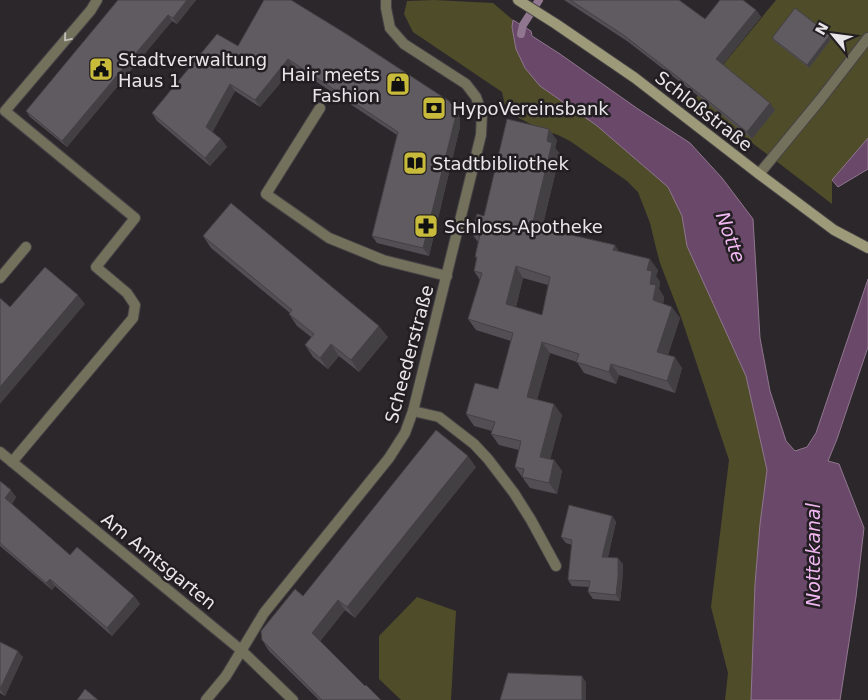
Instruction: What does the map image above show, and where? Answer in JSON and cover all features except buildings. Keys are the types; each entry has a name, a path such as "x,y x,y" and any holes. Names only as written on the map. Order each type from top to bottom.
{"main road":[{"name":"Schloßstraße","path":"518,0 635,78 834,230 868,248"}],"street":[{"path":"12,462 133,318 135,305 127,294 96,267 135,218 5,111 91,10 97,0"},
{"name":"Scheederstraße","path":"206,700 226,676 264,613 389,458 405,433 413,411 481,135 482,113 476,97 466,84 404,44 390,28 386,0"},
{"path":"759,174 868,38"},
{"path":"320,108 266,194 329,238 382,260 447,276"},
{"path":"0,278 26,247"},
{"path":"413,411 439,417 474,444 488,459 514,493 556,566"},
{"name":"Am Amtsgarten","path":"0,452 241,650 293,700"}],"shaded area":[{"path":"434,0 493,3 513,20 512,27 516,49 525,68 540,86 596,125 668,187 682,216 687,246 746,376 767,470 755,584 751,700 725,700 728,673 711,607 729,460 682,320 660,263 650,223 638,192 627,181 570,141 540,129 506,110 502,92 413,32 404,14 407,1"},
{"path":"776,0 868,0 868,138 832,180 832,204 695,99"},
{"path":"417,597 456,611 451,700 401,700 379,679 379,636"}],"water":[{"name":"Nottekanal","path":"513,20 531,31 532,36 690,143 722,178 753,219 760,338 770,391 786,441 795,451 807,447 816,433 868,279 868,347 828,461 839,464 864,528 856,597 840,700 751,700 755,584 767,470 746,376 687,246 682,216 668,187 596,125 540,86 525,68 516,49 512,27"},
{"path":"868,138 868,169 838,187 832,180"}],"waterway":[{"name":"Notte","path":"521,34 523,25 539,0"}],"place":[{"name":"Stadtverwaltung Haus 1","path":"101,69"},
{"name":"Hair meets Fashion","path":"398,84"},
{"name":"HypoVereinsbank","path":"434,108"},
{"name":"Stadtbibliothek","path":"415,163"},
{"name":"Schloss-Apotheke","path":"426,226"}]}
